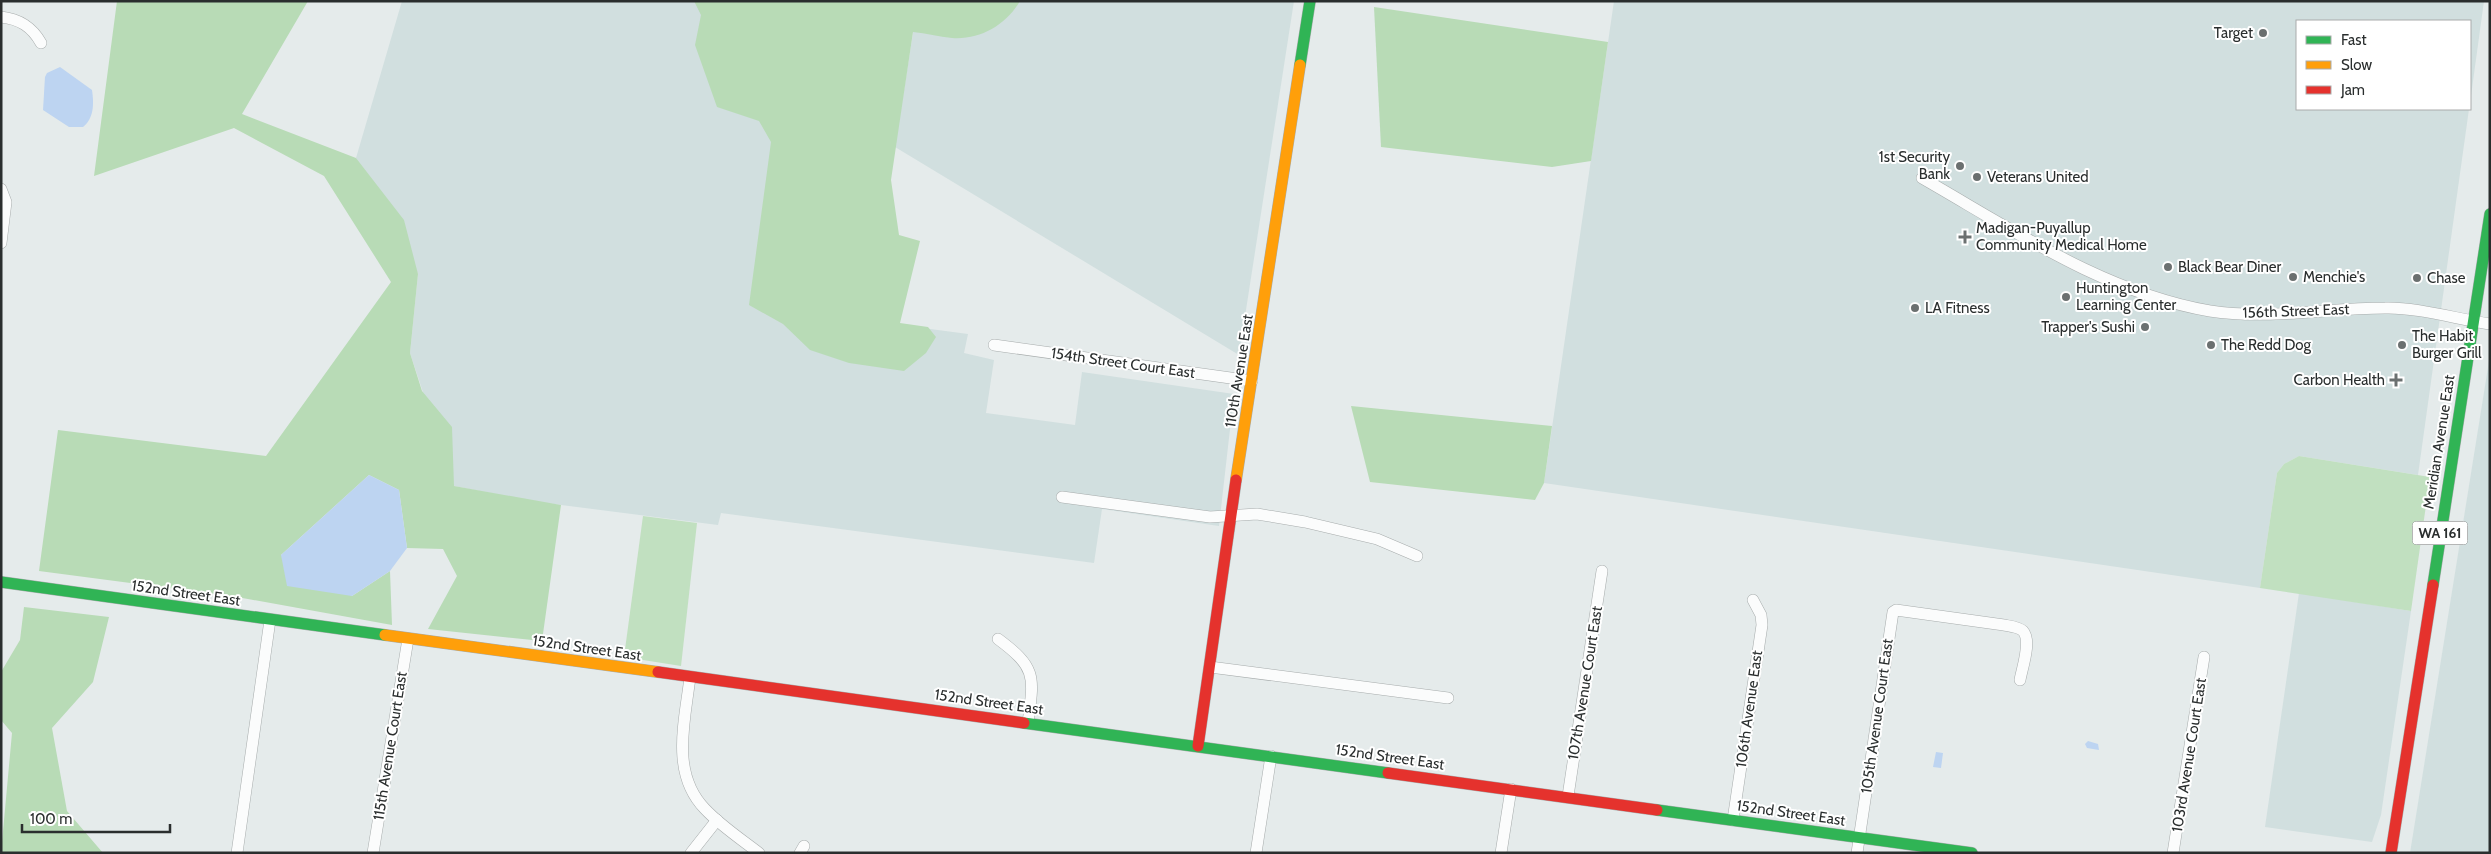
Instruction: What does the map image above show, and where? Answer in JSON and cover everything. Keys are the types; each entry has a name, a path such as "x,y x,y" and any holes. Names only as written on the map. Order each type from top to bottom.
{"main road":[{"name":"110th Avenue East","path":"1198,746 1231,515 1310,1"},
{"name":"Meridian Avenue East","path":"2391,853 2475,321 2490,214"},
{"name":"152nd Street East","path":"1,582 1972,853"}],"street":[{"path":"1,17 24,23 34,30 41,43"},
{"name":"156th Street East","path":"1922,178 2059,255 2125,288 2172,302 2210,310 2244,314 2387,308 2490,324"},
{"path":"1,243 6,209 2,191"},
{"name":"154th Street Court East","path":"994,344 1252,381"},
{"path":"1062,497 1210,517 1256,514 1344,530 1376,539 1416,556"},
{"name":"107th Avenue Court East","path":"1568,796 1602,570"},
{"name":"106th Avenue East","path":"1734,820 1762,625 1761,614 1753,600"},
{"name":"105th Avenue Court East","path":"1857,853 1890,619 1896,610 2004,625 2020,629 2026,636 2026,644 2020,680"},
{"path":"237,853 270,620"},
{"name":"115th Avenue Court East","path":"373,853 408,639"},
{"path":"998,639 1020,656 1029,670 1032,690 1028,723"},
{"name":"103rd Avenue Court East","path":"2173,853 2204,656"},
{"path":"1210,667 1448,698"},
{"path":"690,677 682,747 684,773 697,799 717,820 759,853"},
{"path":"1256,853 1271,756"},
{"path":"1501,853 1511,789"},
{"path":"691,853 717,820"}],"shaded area":[{"path":"402,1 733,1 870,321 968,334 964,353 994,360 986,413 1075,425 1082,372 1234,394 1219,526 1102,509 1094,563 721,513 718,525 530,501 454,486 410,353 418,274 356,158"},
{"path":"918,1 1294,1 1239,355 895,147"},
{"path":"1614,1 2484,1 2471,96 2471,20 2296,20 2296,110 2469,110 2418,475 2299,456 2284,464 2277,473 2260,588 1544,483"},
{"path":"2490,355 2490,853 2410,853"},
{"path":"2299,593 2411,611 2381,815 2372,842 2265,827"}],"green space":[{"path":"117,1 308,1 242,114 356,158 404,220 418,274 410,353 422,391 452,427 454,486 561,505 542,641 428,629 457,576 443,549 407,548 399,490 369,475 281,555 352,596 390,571 392,625 237,597 39,571 58,430 266,456 391,282 324,176 234,128 94,176"},
{"path":"694,1 1020,1 1000,24 982,34 952,38 913,32 891,180 899,235 920,241 900,323 928,327 936,337 926,353 904,371 849,363 810,350 783,324 749,305 771,142 759,121 717,107 695,45 701,15"},
{"path":"1374,7 1608,42 1591,161 1552,167 1381,147"},
{"path":"1351,406 1552,426 1544,483 1535,500 1370,482"},
{"path":"2299,456 2430,477 2411,611 2260,588 2277,473 2284,464"},
{"path":"643,516 697,523 681,666 624,657"},
{"path":"24,607 109,617 93,682 52,728 67,811 103,853 1,853 12,733 1,720 1,672 20,640"}],"water":[{"path":"60,67 92,90 91,115 83,127 69,127 43,110 45,77 47,73"},
{"path":"369,475 399,490 407,548 390,571 352,596 287,586 281,555"},
{"path":"2088,741 2098,744 2099,750 2087,748 2085,744"},
{"path":"1936,752 1943,753 1941,768 1933,767"}],"traffic: fast":[{"path":"1300,65 1310,1"},
{"path":"2433,585 2490,214"},
{"path":"1,582 385,635"},
{"path":"1024,723 1388,773"},
{"path":"1657,810 1972,853"}],"traffic: slow":[{"path":"1236,480 1300,65"},
{"path":"385,635 658,672"}],"traffic: jam":[{"path":"1198,746 1236,480"},
{"path":"2391,853 2433,585"},
{"path":"658,672 1024,723"},
{"path":"1388,773 1657,810"}],"place":[{"name":"Target","path":"2263,33"},
{"name":"1st Security Bank","path":"1960,166"},
{"name":"Veterans United","path":"1977,177"},
{"name":"Madigan-Puyallup Community Medical Home","path":"1965,237"},
{"name":"Black Bear Diner","path":"2168,267"},
{"name":"Menchie's","path":"2293,277"},
{"name":"Chase","path":"2417,278"},
{"name":"Huntington Learning Center","path":"2066,297"},
{"name":"LA Fitness","path":"1915,308"},
{"name":"Trapper's Sushi","path":"2145,327"},
{"name":"The Redd Dog","path":"2211,345"},
{"name":"The Habit Burger Grill","path":"2402,345"},
{"name":"Carbon Health","path":"2396,380"}]}
